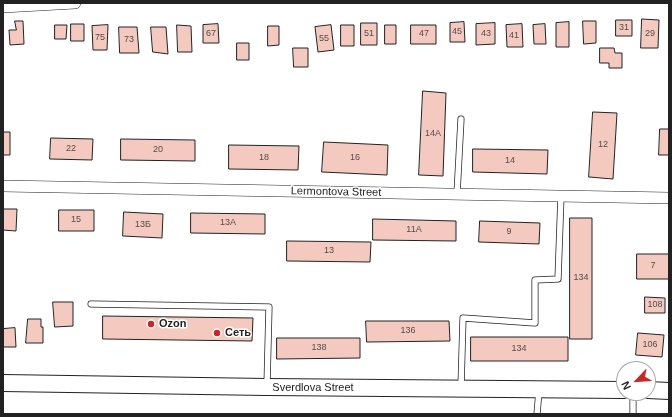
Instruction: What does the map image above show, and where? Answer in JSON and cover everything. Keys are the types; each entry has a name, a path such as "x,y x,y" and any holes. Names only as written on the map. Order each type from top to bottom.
{"main road":[{"name":"Sverdlova Street","path":"3,383 616,390"},
{"path":"656,390 669,391"}],"street":[{"path":"3,7 75,3"},
{"name":"Lermontova Street","path":"3,186 669,198"}],"lane":[{"path":"457,194 461,119"},
{"path":"461,389 463,318 535,323 535,280 558,279 561,196"},
{"path":"90,304 269,307 267,387"},
{"path":"536,414 539,389"},
{"path":"633,401 633,414"}],"building":[{"path":"642,19 659,20 658,48 641,48"},
{"path":"616,20 632,20 632,36 616,36"},
{"path":"15,21 23,21 24,44 10,45 9,30 16,30"},
{"path":"583,21 596,21 596,43 584,44"},
{"path":"464,22 465,42 450,42 450,23"},
{"path":"569,22 569,47 556,47 556,23"},
{"path":"361,23 377,23 377,45 361,45"},
{"path":"495,23 495,44 476,45 476,24"},
{"path":"71,24 84,24 84,41 71,41"},
{"path":"218,24 219,43 203,43 203,25"},
{"path":"522,24 523,47 507,47 506,25"},
{"path":"545,24 546,44 534,44 533,25"},
{"path":"55,25 67,25 66,39 55,39"},
{"path":"108,25 107,50 93,50 92,26"},
{"path":"177,25 191,26 192,52 178,52"},
{"path":"331,25 334,50 318,52 315,27"},
{"path":"341,25 354,25 354,46 341,46"},
{"path":"385,25 396,25 396,44 385,44"},
{"path":"411,25 436,25 436,44 411,44"},
{"path":"268,26 279,26 279,45 268,46"},
{"path":"119,27 137,27 139,53 120,53"},
{"path":"151,27 166,27 168,54 153,52"},
{"path":"237,43 249,43 249,60 237,60"},
{"path":"293,48 308,48 308,67 294,67"},
{"path":"600,48 614,48 615,53 622,53 622,68 609,68 609,63 600,63"},
{"path":"423,91 446,93 443,176 419,175"},
{"path":"593,112 617,113 613,179 589,177"},
{"path":"660,129 669,129 669,155 659,155"},
{"path":"3,132 10,132 10,155 3,155"},
{"path":"51,138 93,139 92,160 50,159"},
{"path":"121,139 195,140 195,161 121,160"},
{"path":"324,142 388,145 387,175 322,172"},
{"path":"229,145 299,146 298,170 229,169"},
{"path":"473,149 548,150 547,174 473,172"},
{"path":"3,209 17,209 16,231 3,230"},
{"path":"59,210 94,210 94,231 59,231"},
{"path":"124,212 163,214 162,238 123,236"},
{"path":"191,213 265,214 265,234 191,233"},
{"path":"570,218 592,218 592,339 570,339"},
{"path":"373,219 456,221 456,241 373,240"},
{"path":"480,221 540,223 539,244 479,242"},
{"path":"287,241 371,242 370,262 287,261"},
{"path":"637,254 669,254 669,279 637,279"},
{"path":"645,297 665,298 665,313 645,313"},
{"path":"53,302 73,302 73,326 55,327"},
{"path":"103,316 253,318 252,341 103,339"},
{"path":"28,319 41,319 41,327 43,327 43,343 26,343"},
{"path":"366,321 449,321 450,341 367,342"},
{"path":"15,328 16,347 3,347 3,329"},
{"path":"638,333 664,335 662,357 636,355"},
{"path":"471,337 568,337 568,361 471,361"},
{"path":"277,338 360,338 360,358 277,359"}],"place":[{"name":"Ozon","path":"151,324"},
{"name":"Сеть","path":"217,333"}]}
